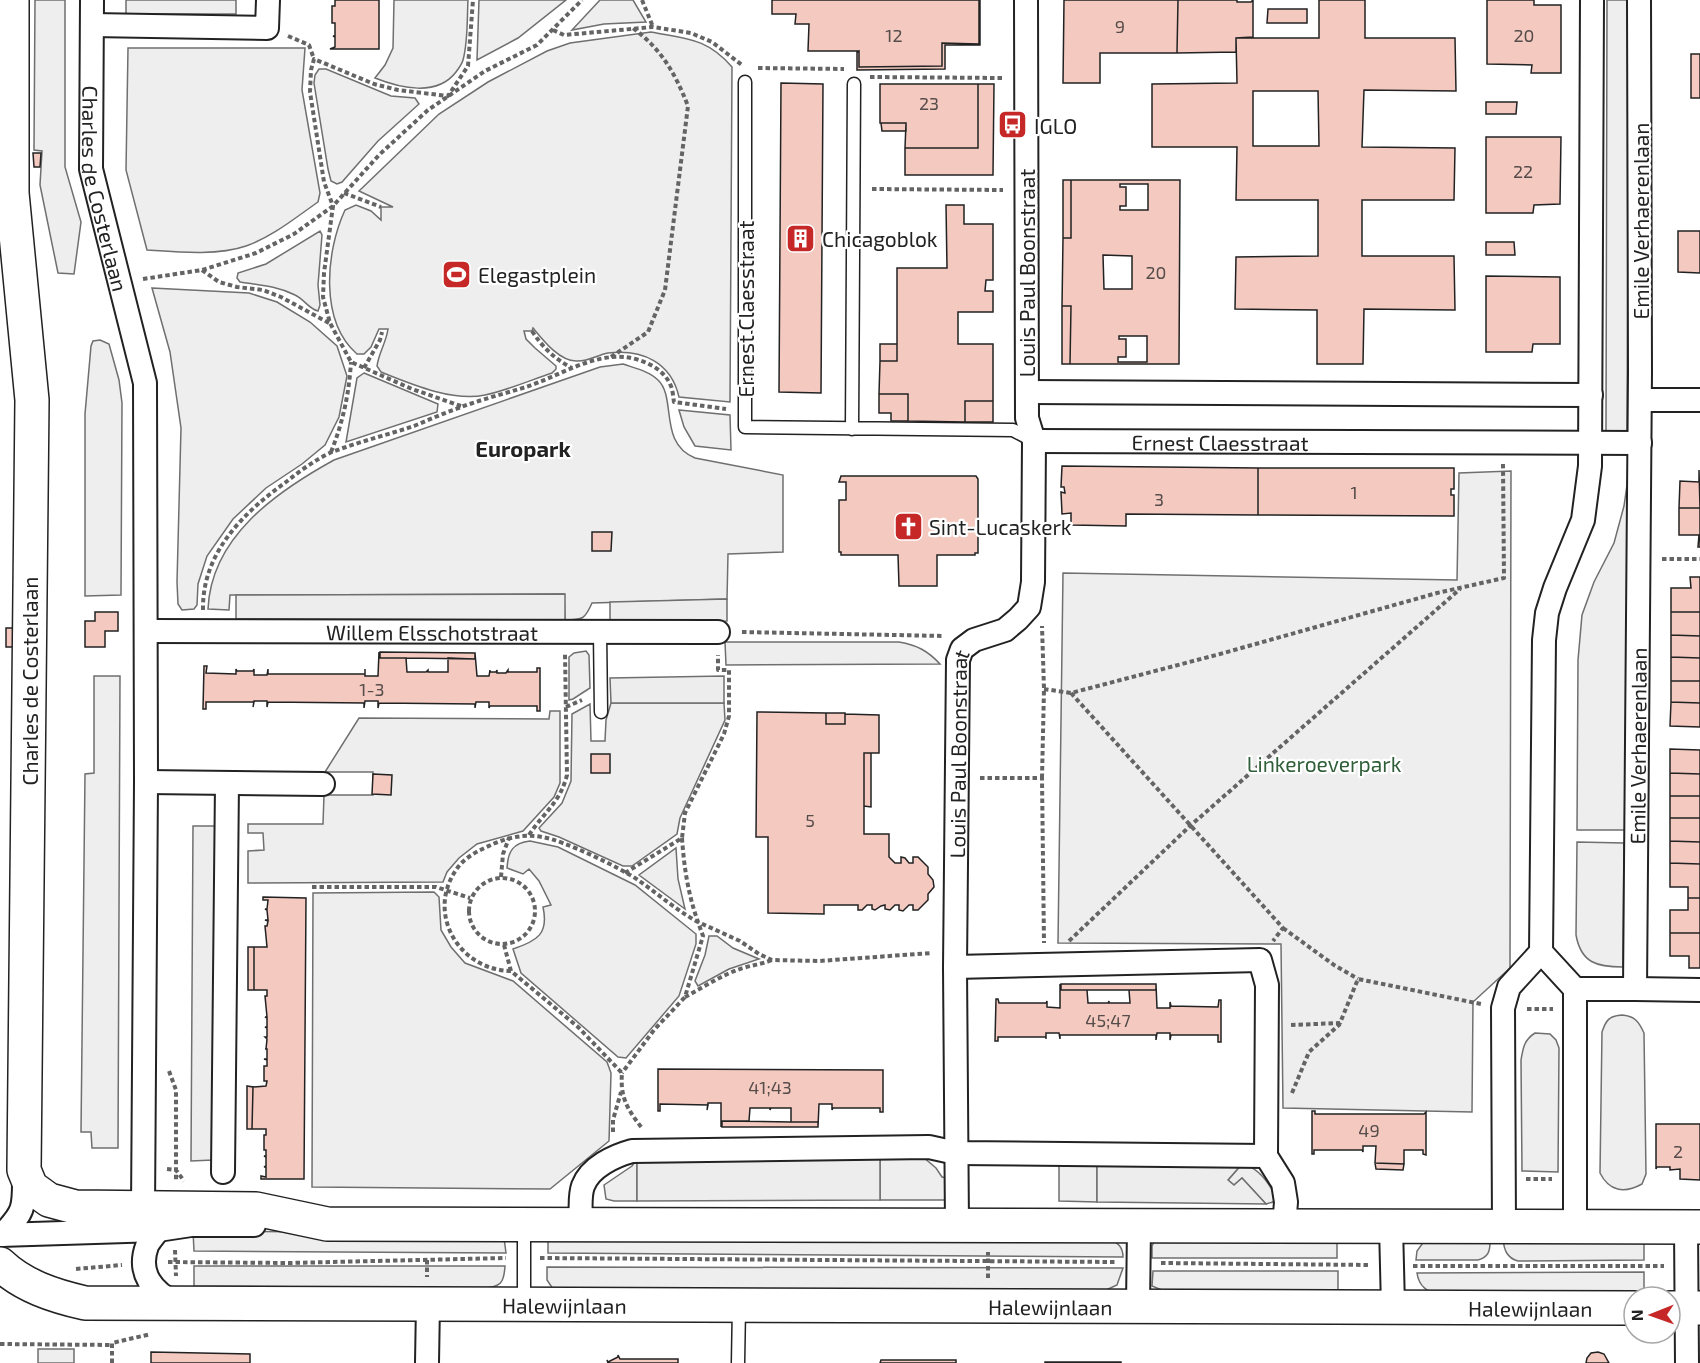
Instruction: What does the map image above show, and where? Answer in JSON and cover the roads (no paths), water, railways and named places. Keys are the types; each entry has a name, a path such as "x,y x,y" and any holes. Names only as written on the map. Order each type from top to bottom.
{"main road":[{"name":"Charles de Costerlaan","path":"12,0 12,193 32,400 24,1170"},
{"name":"Charles de Costerlaan","path":"0,270 12,193"},
{"path":"24,1170 31,1187 49,1200 75,1207 151,1219 256,1209 327,1224 1693,1227"},
{"name":"Halewijnlaan","path":"0,1245 20,1280 62,1298 85,1303 1622,1308"}],"street":[{"name":"Charles de Costerlaan","path":"92,0 91,170 145,383 146,782 151,1219"},
{"path":"92,25 267,28 268,0"},
{"name":"Louis Paul Boonstraat","path":"957,1225 955,960 956,678 958,660 962,649 974,640 1005,630 1018,619 1029,607 1032,582 1034,441 1027,418 1026,0"},
{"path":"1575,1227 1575,999 1541,952 1544,640 1547,613 1555,588 1583,520 1589,475 1592,0"},
{"name":"Emile Verhaerenlaan","path":"1635,989 1640,443 1639,0"},
{"path":"1027,392 1591,395"},
{"path":"1640,400 1700,400"},
{"name":"Ernest Claesstraat","path":"1034,441 1590,443"},
{"path":"1590,443 1640,443"},
{"name":"Willem Elsschotstraat","path":"146,631 718,632"},
{"path":"146,782 323,784"},
{"path":"223,1172 227,783"},
{"path":"1504,1227 1503,1008 1509,987 1541,952"},
{"path":"955,960 1044,964 1260,960 1267,985 1266,1156 1283,1183 1286,1202 1284,1226"},
{"path":"1575,999 1635,989 1700,990"},
{"path":"581,1224 580,1196 583,1183 599,1167 616,1156 632,1151 929,1147 956,1153 1266,1156"},
{"name":"Charles de Costerlaan","path":"0,1245 18,1220 24,1204 24,1170"},
{"path":"0,1245 151,1219 145,1263 148,1281 160,1296 177,1303"},
{"name":"Halewijnlaan","path":"1138,1306 1139,1226"},
{"path":"1391,1227 1393,1307"},
{"path":"1687,1363 1687,1266 1693,1227"},
{"path":"427,1363 428,1303"}],"lane":[{"path":"852,429 854,81"},
{"name":"Ernest Claesstraat","path":"746,82 745,428 1013,430 1034,441"},
{"path":"600,632 602,712"},
{"path":"524,1224 524,1304"},
{"path":"738,1363 739,1305"}],"place":[{"name":"IGLO","path":"1013,125"},
{"name":"Chicagoblok","path":"801,238"},
{"name":"Elegastplein","path":"457,274"},
{"name":"Sint-Lucaskerk","path":"908,526"}],"district":[{"name":"Europark","path":"523,448"}],"park label":[{"name":"Linkeroeverpark","path":"1324,763"}]}
